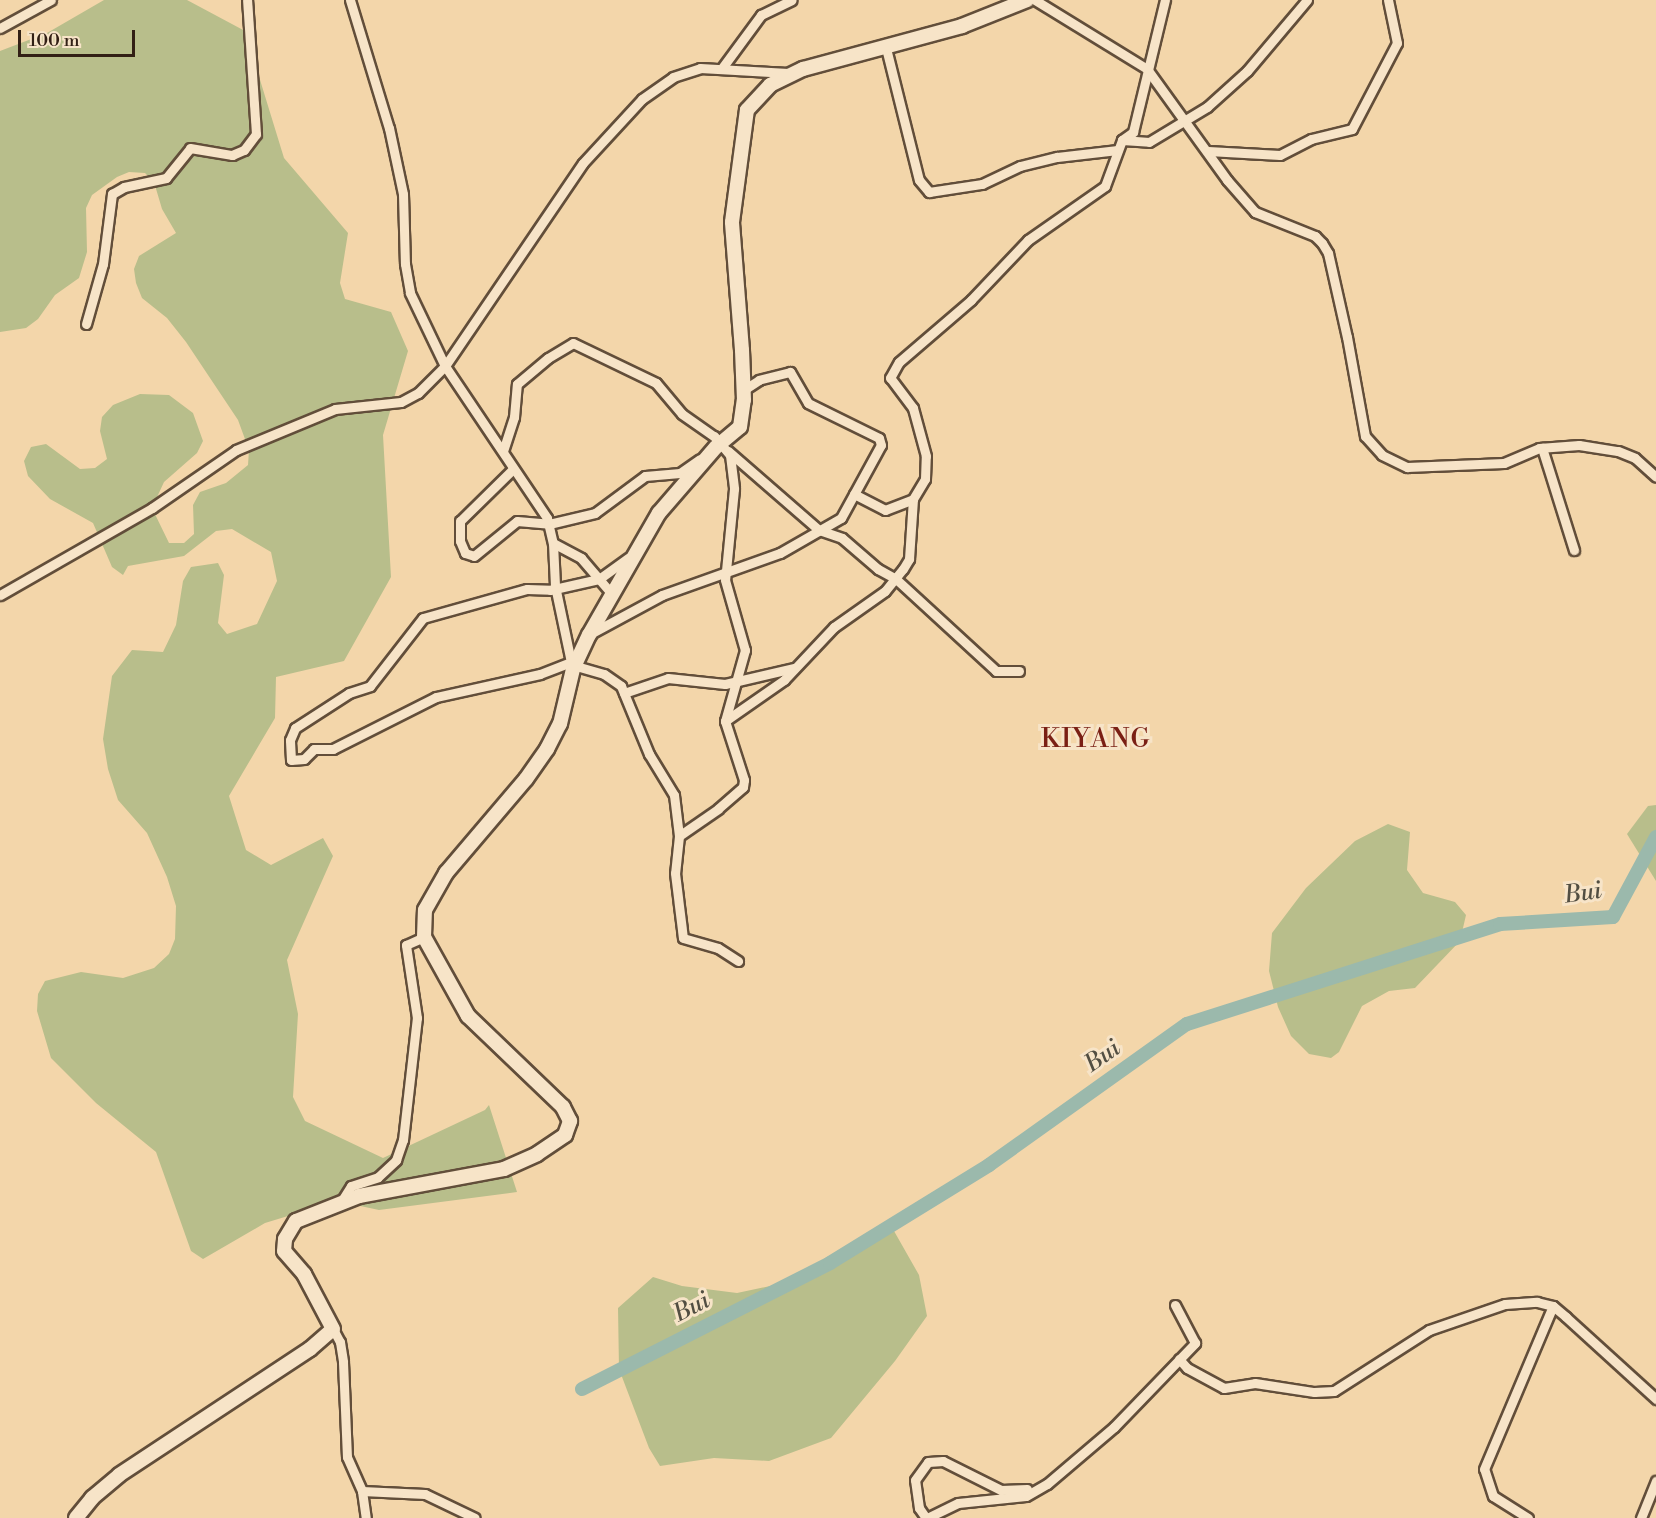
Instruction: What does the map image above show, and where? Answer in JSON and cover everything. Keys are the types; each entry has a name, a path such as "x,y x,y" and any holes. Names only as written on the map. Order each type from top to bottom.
{"main road":[{"path":"76,1518 92,1498 119,1475 310,1349 333,1329 304,1274 284,1251 285,1239 297,1221 341,1202 504,1169 537,1154 559,1140 569,1128 562,1107 468,1016 424,936 425,910 446,873 526,779 547,748 560,724 573,666 611,593 668,501 718,445 740,427 742,391 732,222 740,139 752,103 770,85 803,69 962,26 1006,4 1027,0"}],"street":[{"path":"0,28 51,0"},
{"path":"86,324 103,264 112,194 124,187 166,178 190,148 232,155 244,150 256,134 247,0"},
{"path":"350,0 382,99 404,194 405,264 410,293 445,366 549,524 553,543 555,586 573,666"},
{"path":"722,68 761,15 792,0"},
{"path":"1035,0 1147,69 1227,180 1255,212 1315,236 1328,253 1365,436 1372,447 1407,467 1504,463 1542,448 1561,444 1618,451 1635,458 1656,477"},
{"path":"725,721 764,696 844,617 879,596 896,579 909,559 913,499 926,479 926,456 913,408 890,378 899,362 970,300 1028,240 1102,189 1122,140 1133,132 1165,0"},
{"path":"1122,140 1149,142 1187,122 1246,71 1307,0"},
{"path":"1208,151 1280,155 1311,139 1352,129 1397,44 1388,0"},
{"path":"886,48 919,180 929,192 982,184 1020,166 1058,157 1118,150"},
{"path":"0,595 152,508 236,450 335,409 401,402 418,393 445,366 556,198 642,99 673,77 700,68 783,74 803,69"},
{"path":"503,451 514,417 517,384 548,358 573,343 656,383 682,414 718,445 819,530 842,538 878,569 896,579 996,671 1019,671"},
{"path":"589,635 662,595 780,552 841,518 880,445 879,438 808,403 790,372 759,380 742,391"},
{"path":"513,469 460,521 460,541 465,553 474,556 517,521 549,524 595,513 645,476 680,473 718,445"},
{"path":"679,836 743,787 744,780 725,721 745,650 725,573 730,564 728,529 734,489 729,455 718,445"},
{"path":"1542,448 1574,550"},
{"path":"854,494 885,510 913,499"},
{"path":"553,543 581,558 611,593"},
{"path":"639,546 623,565 599,579 544,590 527,589 423,618 370,686 349,693 295,728 290,740 291,760 304,759 314,749 333,749 436,697 573,666 610,678 624,693 649,754 674,795 679,836 675,873 684,938 718,948 738,961"},
{"path":"603,611 616,621"},
{"path":"624,693 672,678 735,682 795,667"},
{"path":"341,1202 351,1186 378,1177 396,1160 403,1140 417,1018 406,945 424,936"},
{"path":"1179,1359 1187,1368 1224,1388 1255,1383 1325,1392 1344,1386 1429,1330 1505,1304 1537,1302 1553,1306 1656,1399"},
{"path":"1047,1484 1017,1492 1001,1490 943,1461 928,1462 915,1480 919,1508 926,1518 958,1503 1012,1499 1047,1484 1132,1411 1195,1340 1175,1305"},
{"path":"1528,1518 1493,1496 1484,1469 1553,1306"},
{"path":"333,1329 340,1342 343,1362 347,1457 362,1491 366,1518"},
{"path":"1641,1518 1656,1481"},
{"path":"362,1491 425,1494 475,1518"}],"green space":[{"path":"104,0 187,0 245,31 284,158 348,233 340,283 345,299 391,312 408,351 383,435 391,577 344,661 276,677 275,718 229,796 246,850 271,865 323,838 333,856 287,960 298,1014 293,1097 305,1121 383,1158 485,1110 489,1105 517,1192 379,1210 337,1201 265,1223 203,1259 191,1251 156,1152 96,1103 51,1058 37,1011 38,994 45,981 81,972 123,978 154,968 169,954 175,939 176,906 167,877 147,833 118,800 108,769 103,739 112,676 132,650 163,652 176,625 183,581 191,567 218,563 224,575 218,623 227,634 257,624 277,581 271,552 232,529 216,531 184,556 128,566 123,575 112,567 93,523 50,499 28,476 24,461 31,447 46,444 80,469 95,468 107,459 100,431 102,417 113,405 140,394 169,395 193,413 203,441 197,453 164,482 152,508 169,543 184,543 194,534 193,505 200,492 226,483 248,465 249,450 238,420 186,342 167,318 142,298 136,283 134,269 139,256 176,233 162,209 154,182 145,173 129,172 117,177 92,195 86,208 87,252 79,278 55,295 38,319 26,328 0,332 0,51 47,33"},
{"path":"1656,805 1656,881 1627,834 1648,806"},
{"path":"1388,824 1410,832 1407,870 1423,893 1455,902 1466,915 1460,941 1415,988 1389,991 1362,1006 1339,1052 1331,1058 1309,1054 1291,1036 1278,1007 1269,971 1272,933 1306,888 1355,841"},
{"path":"894,1231 919,1275 927,1316 895,1361 831,1438 769,1461 714,1458 660,1466 649,1448 619,1369 618,1308 653,1277 682,1286 737,1293 780,1284 830,1263 870,1234"}],"waterway":[{"name":"Bui","path":"582,1389 830,1263 989,1165 1187,1024 1500,924 1613,917 1656,837"}],"district":[{"name":"KIYANG","path":"1096,740"}]}
